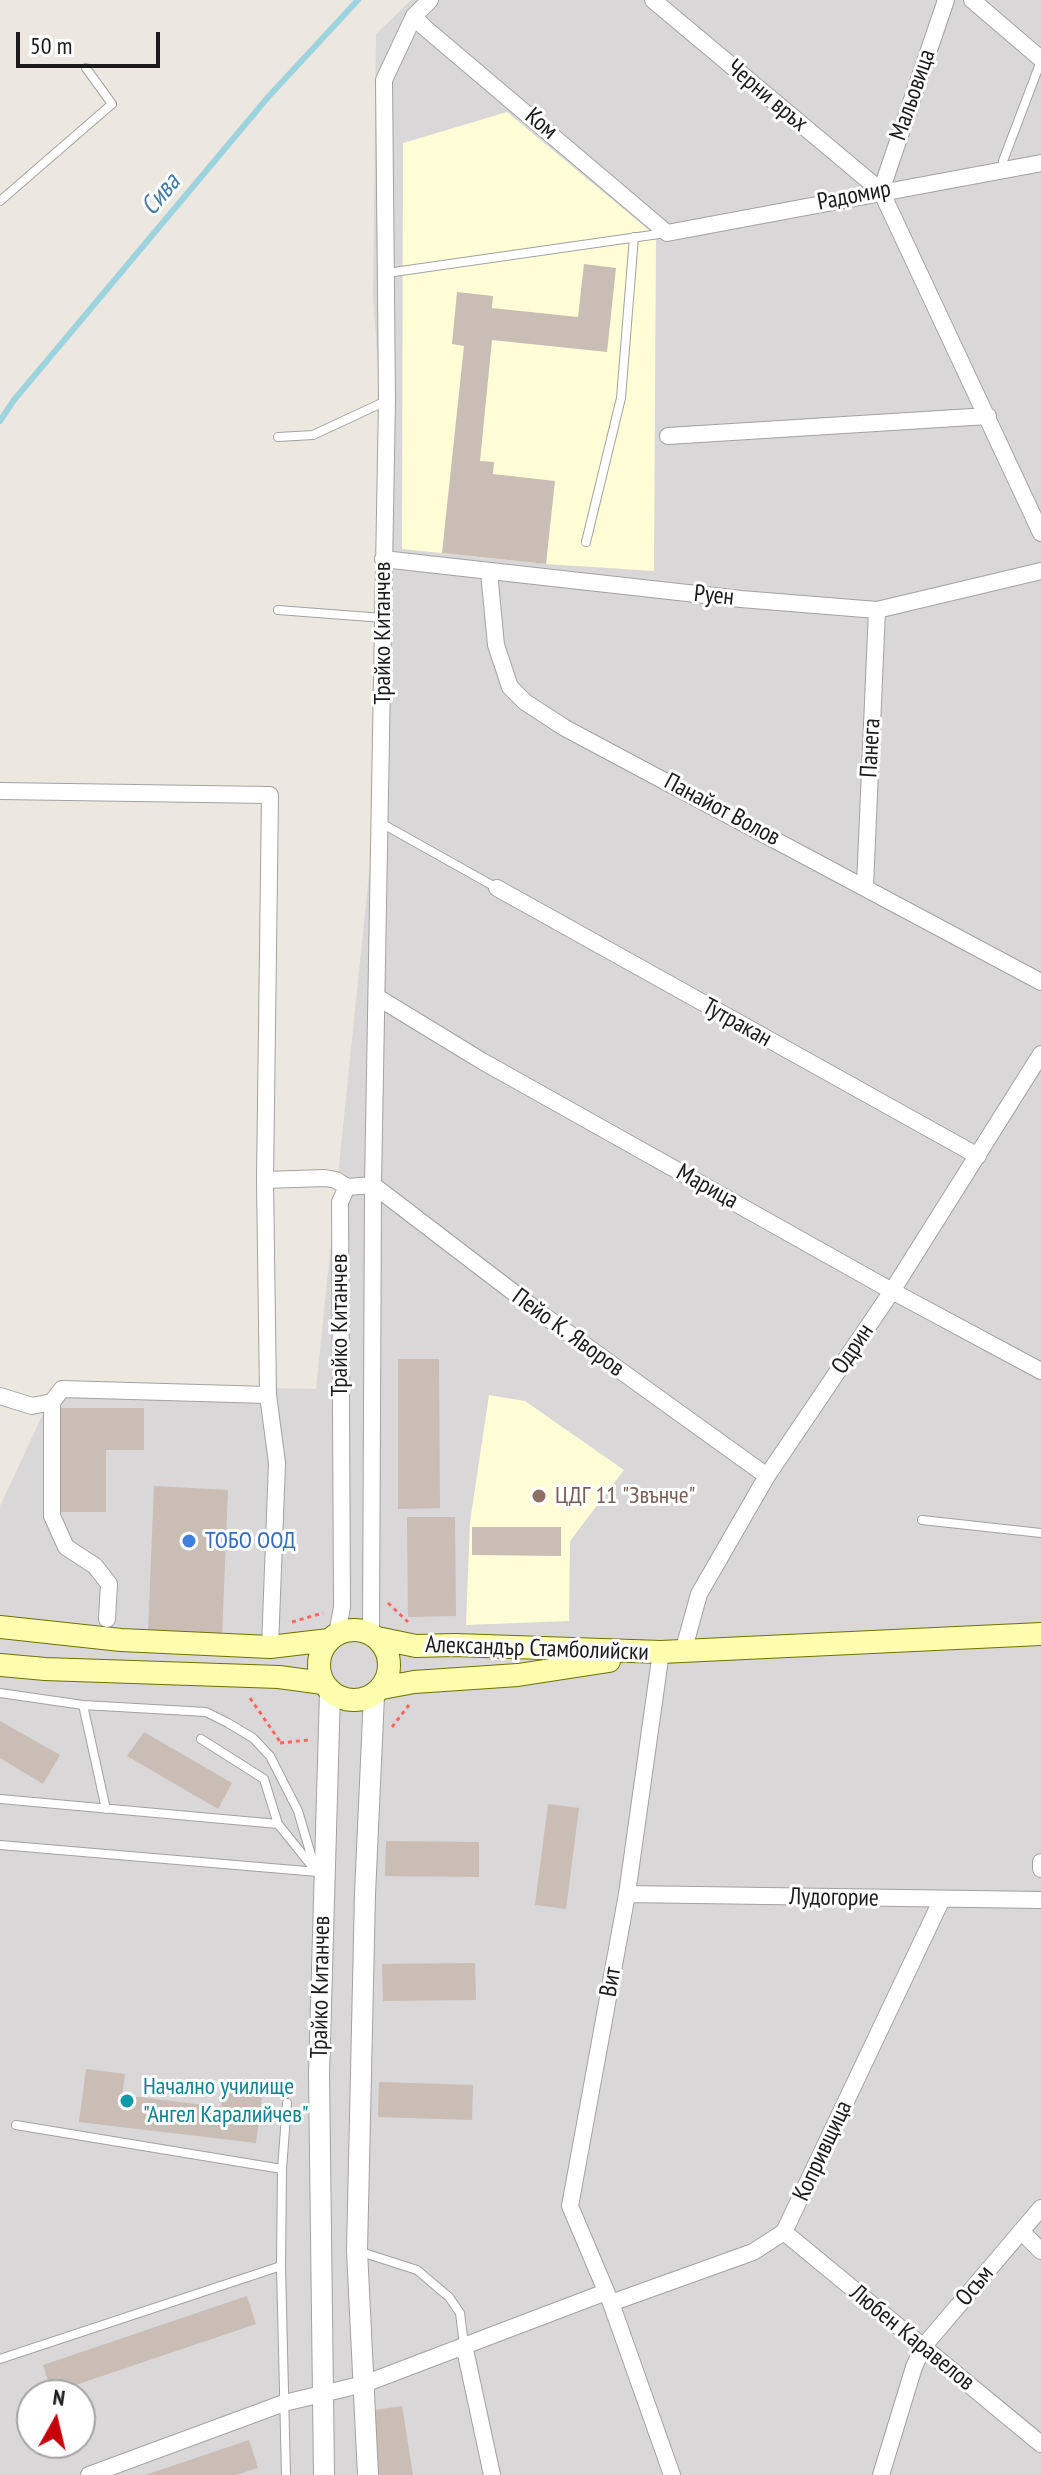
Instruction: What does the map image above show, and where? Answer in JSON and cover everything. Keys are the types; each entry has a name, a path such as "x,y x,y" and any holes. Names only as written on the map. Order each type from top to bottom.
{"main road":[{"name":"Александър Стамболийски","path":"0,1627 121,1640 270,1647 357,1630 416,1646 672,1652 1041,1634"},
{"name":"Александър Стамболийски","path":"374,1636 384,1646 390,1667 378,1691"},
{"path":"326,1687 319,1661 333,1637"},
{"name":"Александър Стамболийски","path":"0,1665 243,1675 326,1687 351,1701 414,1682 518,1675 672,1652"}],"street":[{"path":"414,16 430,0"},
{"name":"Черни връх","path":"653,0 881,191"},
{"name":"Мальовица","path":"881,191 946,0"},
{"path":"972,0 1041,60"},
{"name":"Трайко Китанчев","path":"374,1636 373,1185 387,400 384,80 414,16"},
{"name":"Ком","path":"414,16 667,233"},
{"name":"Радомир","path":"667,233 1041,163"},
{"path":"881,191 1041,533"},
{"path":"668,436 988,416"},
{"name":"Руен","path":"383,559 741,599 877,610 1041,571"},
{"name":"Панайот Волов","path":"489,572 496,645 510,687 525,702 565,728 1041,982"},
{"name":"Панега","path":"865,886 877,610"},
{"path":"0,791 270,795 265,1180 268,1395 277,1463 270,1647"},
{"name":"Тутракан","path":"497,888 978,1156"},
{"name":"Марица","path":"377,997 496,1068 892,1291 1041,1371"},
{"name":"Одрин","path":"672,1652 699,1594 767,1476 892,1291 1041,1054"},
{"path":"265,1180 325,1178 347,1187 373,1185"},
{"name":"Пейо К. Яворов","path":"373,1185 543,1315 767,1476"},
{"name":"Трайко Китанчев","path":"333,1637 342,1607 340,1202 347,1187"},
{"path":"107,1619 109,1584 95,1566 66,1547 52,1516 52,1402 62,1389 268,1395"},
{"path":"0,1396 32,1406 52,1402"},
{"name":"Вит","path":"672,1652 570,2206 608,2298 672,2475"},
{"name":"Трайко Китанчев","path":"324,2475 319,2074 320,1872 330,1738 326,1687"},
{"name":"Трайко Китанчев","path":"368,2475 357,2251 371,1738 378,1691"},
{"path":"1041,1862 1041,1869"},
{"name":"Лудогорие","path":"627,1894 1041,1900"},
{"name":"Копривщица","path":"784,2232 942,1899"},
{"name":"Осъм","path":"881,2475 923,2347 1041,2208"},
{"path":"1021,2231 1041,2251"},
{"path":"89,2475 284,2403 364,2384 464,2345 753,2252 784,2232"},
{"name":"Любен Каравелов","path":"784,2232 1041,2444"},
{"name":"Осъм","path":"909,2336 914,2367"},
{"path":"464,2345 492,2475"}],"lane":[{"path":"1004,170 1003,161 1041,60"},
{"path":"0,201 112,104 86,68"},
{"path":"386,273 667,233"},
{"path":"586,542 621,398 634,237"},
{"path":"278,437 313,435 387,400"},
{"path":"278,610 383,618"},
{"path":"381,823 497,888"},
{"path":"922,1520 1041,1533"},
{"path":"0,1693 83,1705 206,1712 253,1738 270,1756 286,1783 320,1872"},
{"path":"83,1705 106,1809"},
{"path":"201,1739 264,1779 278,1824 320,1872"},
{"path":"0,1799 278,1824"},
{"path":"0,1845 320,1872"},
{"path":"286,2475 281,2266 282,2169 287,2103"},
{"path":"16,2125 282,2169"},
{"path":"357,2251 417,2270 449,2297 460,2313 464,2345"},
{"path":"0,2359 281,2266"}],"path":[{"path":"373,1608 389,1602 418,1631 416,1646"},
{"path":"284,1625 342,1607"},
{"path":"243,1675 251,1702 281,1743"},
{"path":"371,1738 384,1738 414,1698 414,1682"},
{"path":"260,1746 330,1738"}],"shaded area":[{"path":"411,0 1041,0 1041,2475 0,2475 0,1506 57,1384 316,1389 372,845 392,572 373,297 376,34"},
{"path":"507,112 656,236 654,571 546,564 402,549 403,143"},
{"name":"ЦДГ 11 \"Звънче\"","path":"489,1395 525,1401 624,1470 570,1541 569,1621 466,1625 470,1522"}],"building":[{"path":"584,264 616,268 607,352 492,340 480,461 494,462 493,474 555,481 546,564 442,553 464,346 452,344 457,292 493,296 492,308 578,317"},
{"path":"398,1359 439,1359 440,1508 398,1509"},
{"path":"61,1408 144,1408 144,1450 106,1450 106,1512 61,1512"},
{"name":"ТОБО ООД","path":"154,1486 228,1490 222,1636 148,1632"},
{"path":"407,1517 455,1517 456,1616 408,1617"},
{"path":"472,1527 561,1527 561,1556 472,1555"},
{"path":"0,1721 60,1755 43,1784 0,1758"},
{"path":"144,1732 232,1783 218,1809 127,1756"},
{"path":"548,1804 579,1808 566,1909 535,1905"},
{"path":"386,1841 479,1842 479,1877 385,1876"},
{"path":"475,1963 476,2000 383,2001 382,1964"},
{"name":"Начално училище \"Ангел Каралийчев\"","path":"86,2069 125,2074 122,2095 221,2107 224,2084 263,2089 256,2143 79,2122"},
{"path":"379,2082 473,2085 472,2120 378,2117"},
{"path":"247,2296 256,2324 93,2379 48,2379 43,2365"},
{"path":"402,2406 413,2475 378,2475 368,2411"},
{"path":"249,2440 258,2468 236,2475 145,2475"}],"waterway":[{"name":"Сива","path":"0,421 14,400 269,96 358,0"}],"place":[{"name":"ЦДГ 11 \"Звънче\"","path":"539,1496"},
{"name":"ТОБО ООД","path":"189,1541"},
{"name":"Начално училище \"Ангел Каралийчев\"","path":"127,2101"}]}
